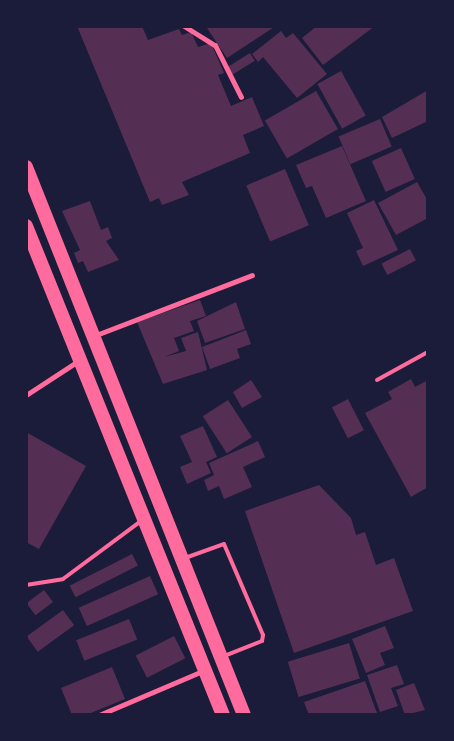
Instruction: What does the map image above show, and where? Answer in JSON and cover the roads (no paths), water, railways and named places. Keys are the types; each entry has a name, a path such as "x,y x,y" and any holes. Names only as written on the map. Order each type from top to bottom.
{"highway":[{"path":"26,167 96,335 224,656 244,715"},
{"path":"26,226 83,358 144,519 223,715"},
{"path":"108,425 128,415"}],"street":[{"path":"184,26 214,45 241,97"},
{"path":"96,335 252,275"},
{"path":"26,395 83,358"},
{"path":"99,715 206,669"}],"lane":[{"path":"378,380 428,352"},
{"path":"26,585 63,579 144,519"},
{"path":"185,558 226,545 264,635 262,641 224,656"}]}
